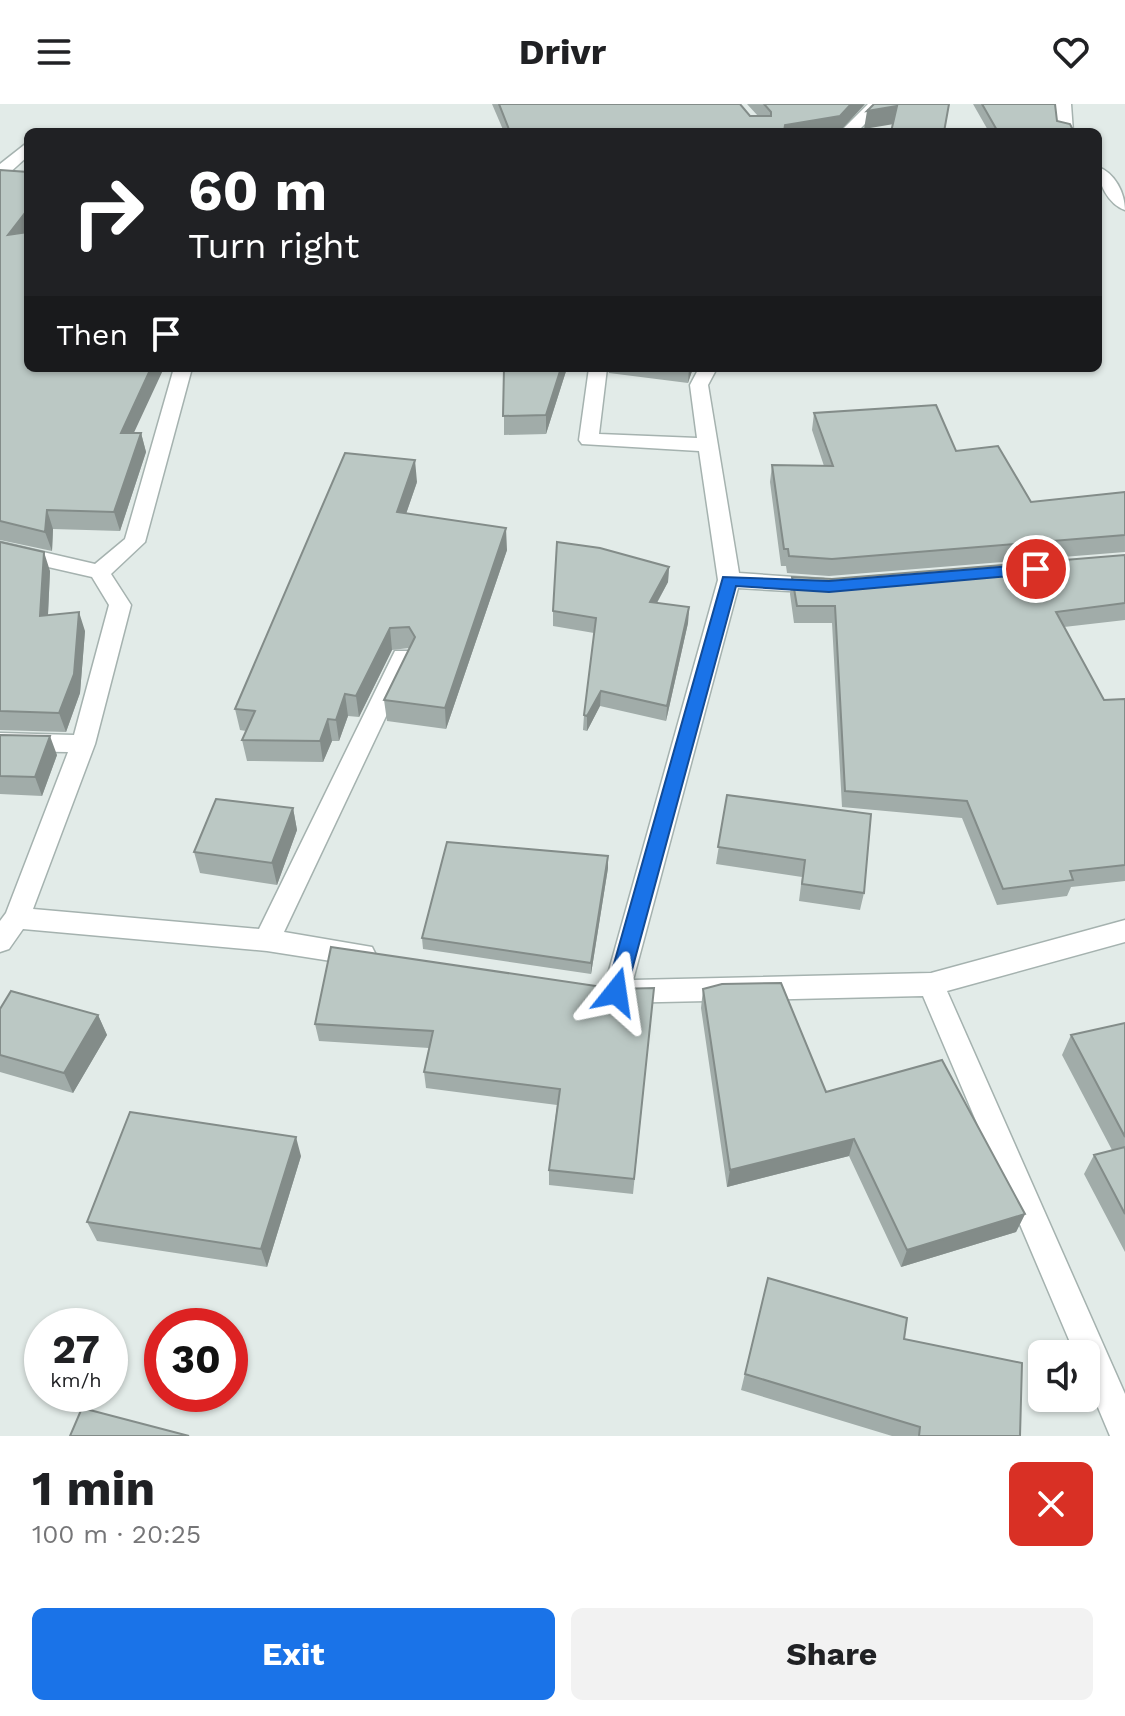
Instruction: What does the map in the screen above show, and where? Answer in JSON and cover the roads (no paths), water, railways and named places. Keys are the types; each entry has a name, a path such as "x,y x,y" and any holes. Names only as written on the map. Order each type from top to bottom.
{"street":[{"path":"852,128 877,104"},
{"path":"1063,104 1065,128"},
{"path":"0,173 24,151"},
{"path":"1102,177 1125,205"},
{"path":"99,572 135,542 182,372"},
{"path":"598,372 589,440 710,445"},
{"path":"616,992 729,580 699,385 706,372"},
{"path":"0,549 99,572 120,605 83,744 17,918 0,941"},
{"path":"729,580 845,585"},
{"path":"267,940 403,657"},
{"path":"0,742 83,744"},
{"path":"17,918 267,940 388,958"},
{"path":"586,988 616,992 931,984 1125,931"},
{"path":"931,984 1125,1432"}]}
